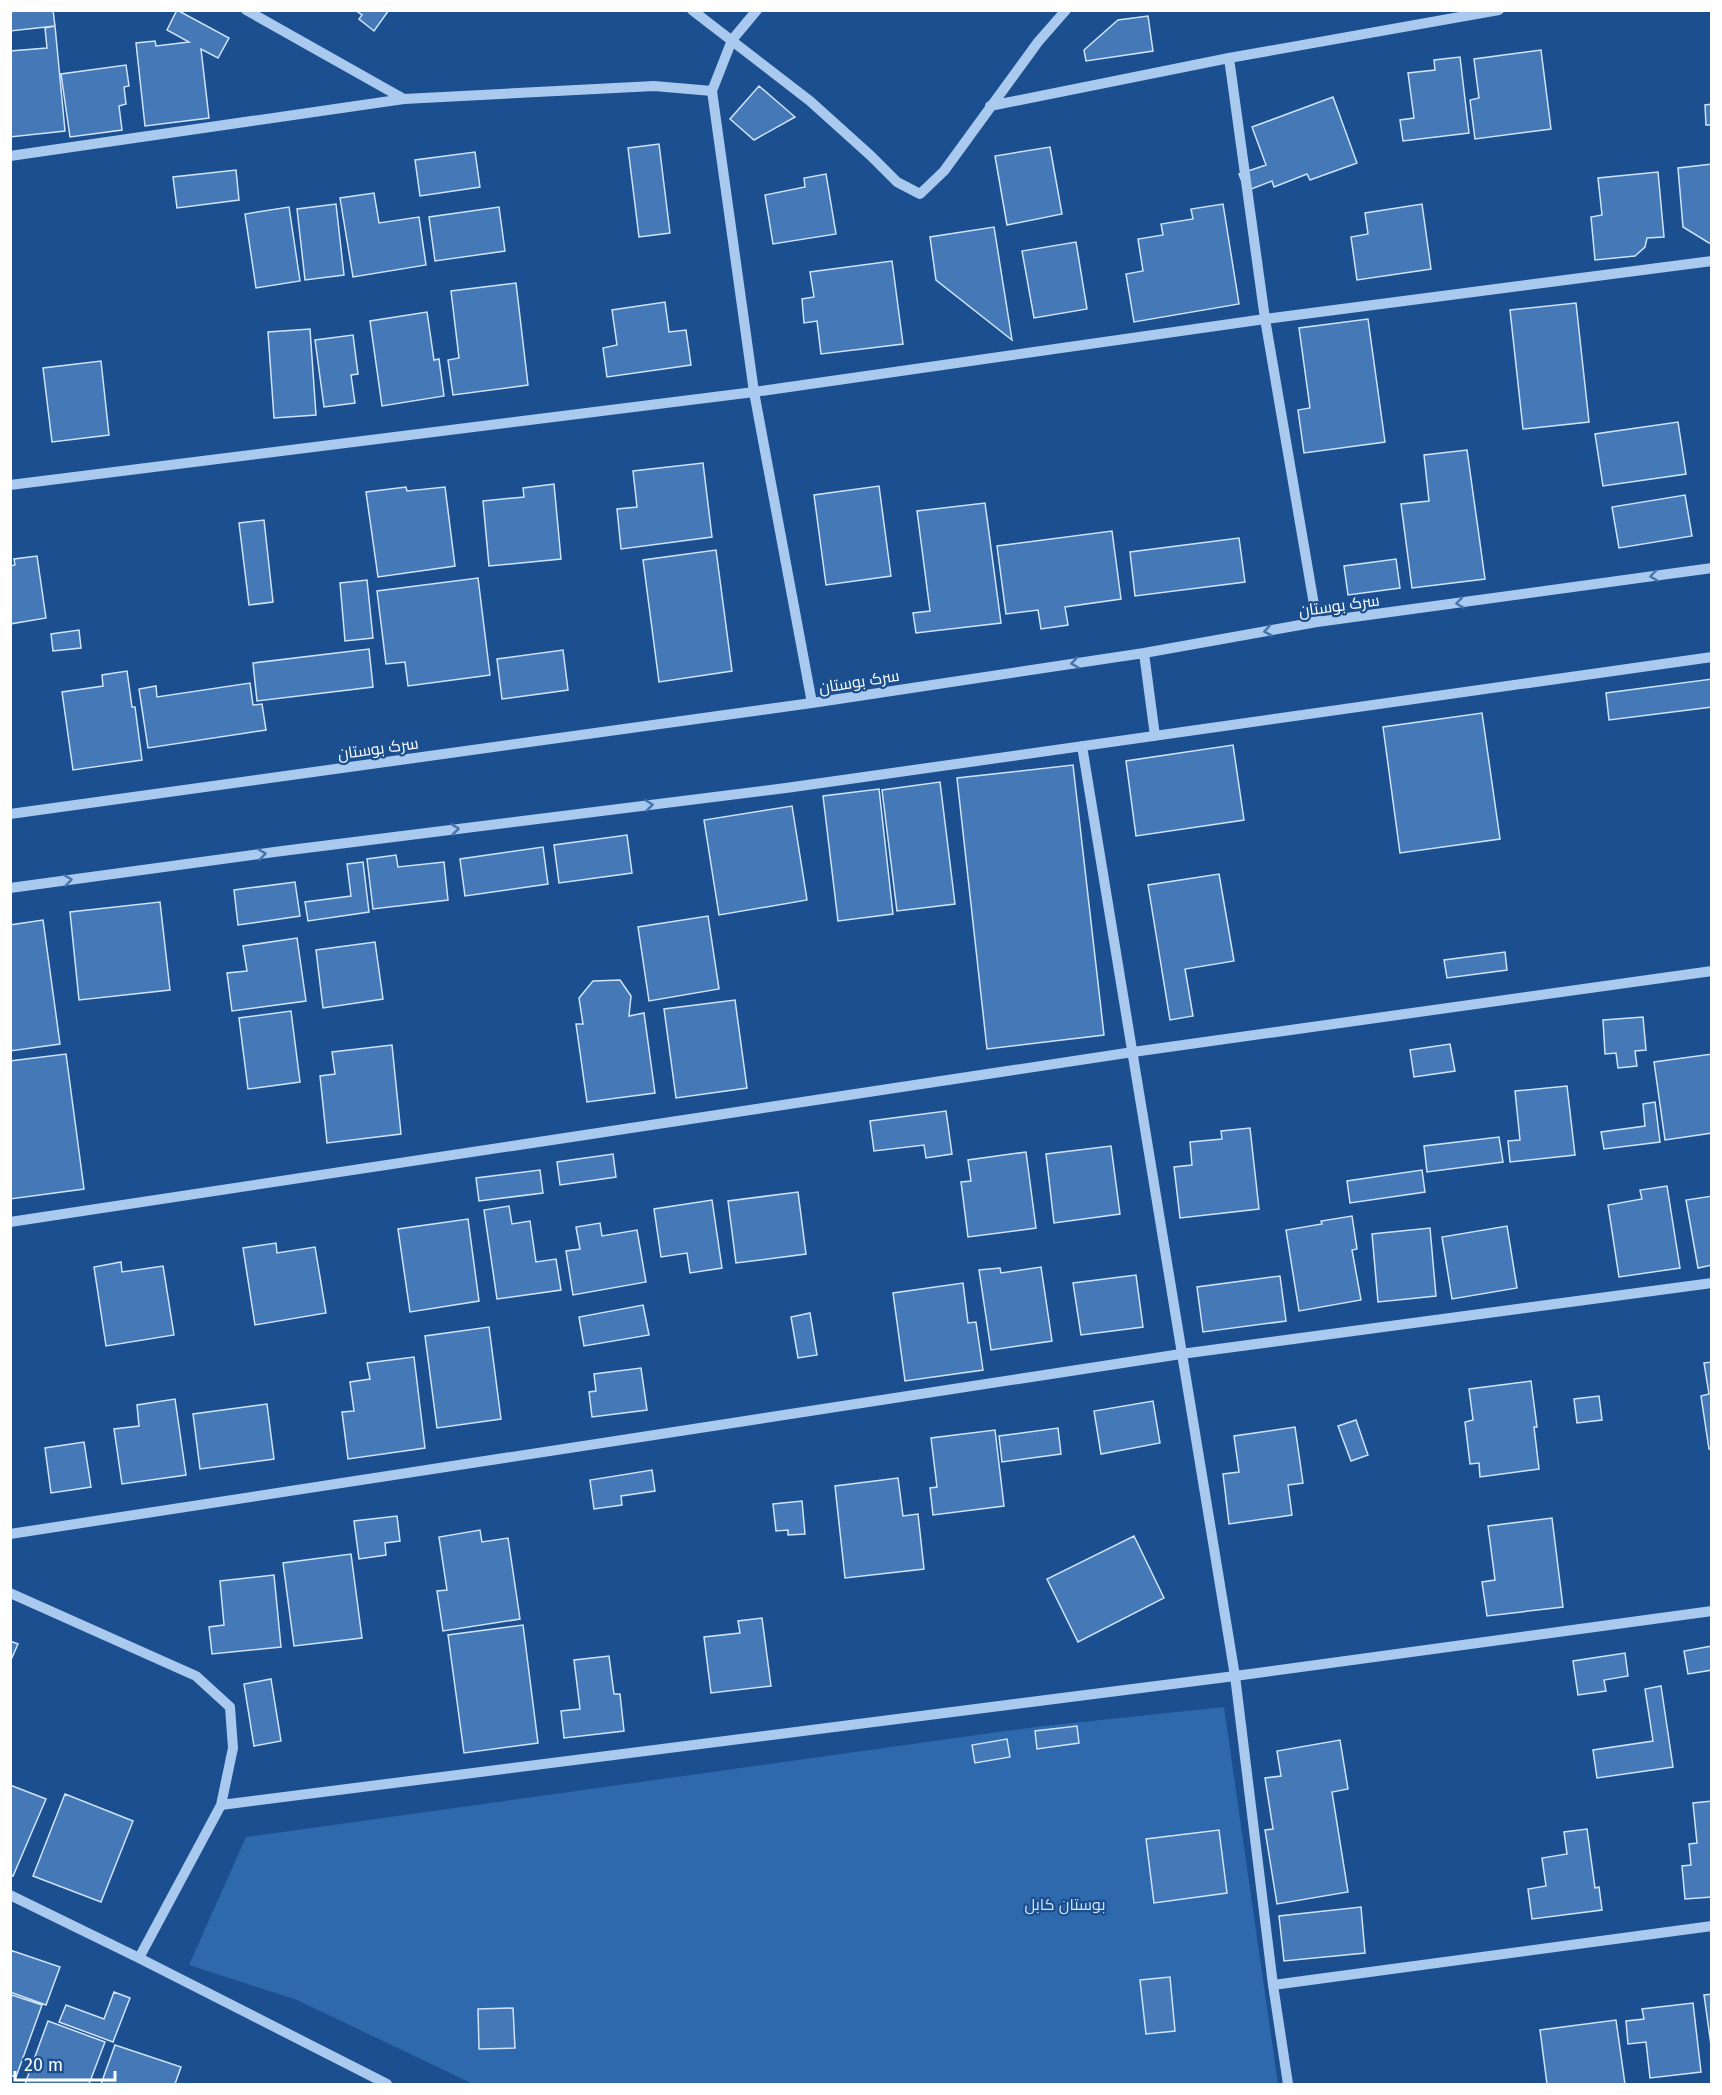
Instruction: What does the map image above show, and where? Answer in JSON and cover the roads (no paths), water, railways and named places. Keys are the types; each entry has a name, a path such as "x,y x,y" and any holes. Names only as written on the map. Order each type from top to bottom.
{"street":[{"path":"246,10 404,99"},
{"path":"692,10 810,101 897,182 920,194 944,171 1038,42 1066,10"},
{"path":"757,10 732,40 712,91 754,392 812,703"},
{"path":"990,106 1229,58 1499,10"},
{"path":"1229,58 1265,319 1317,622"},
{"path":"10,156 404,99 654,86 712,91"},
{"path":"10,485 754,392 1265,319 1712,261"},
{"name":"سرک بوستان","path":"10,814 812,703 1144,653 1317,622 1712,568"},
{"path":"1144,653 1155,736"},
{"path":"10,888 282,851 786,788 1712,657"},
{"path":"1082,746 1235,1676 1287,2085"},
{"path":"10,1222 1133,1052 1712,972"},
{"path":"10,1534 1181,1354 1712,1283"},
{"path":"10,1593 196,1676 230,1707 233,1748 221,1805 139,1958"},
{"path":"221,1805 1235,1676 1712,1611"},
{"path":"10,1895 387,2085"},
{"path":"1273,1985 1712,1926"}],"park label":[{"name":"بوستان کابل","path":"1065,1904"}]}
